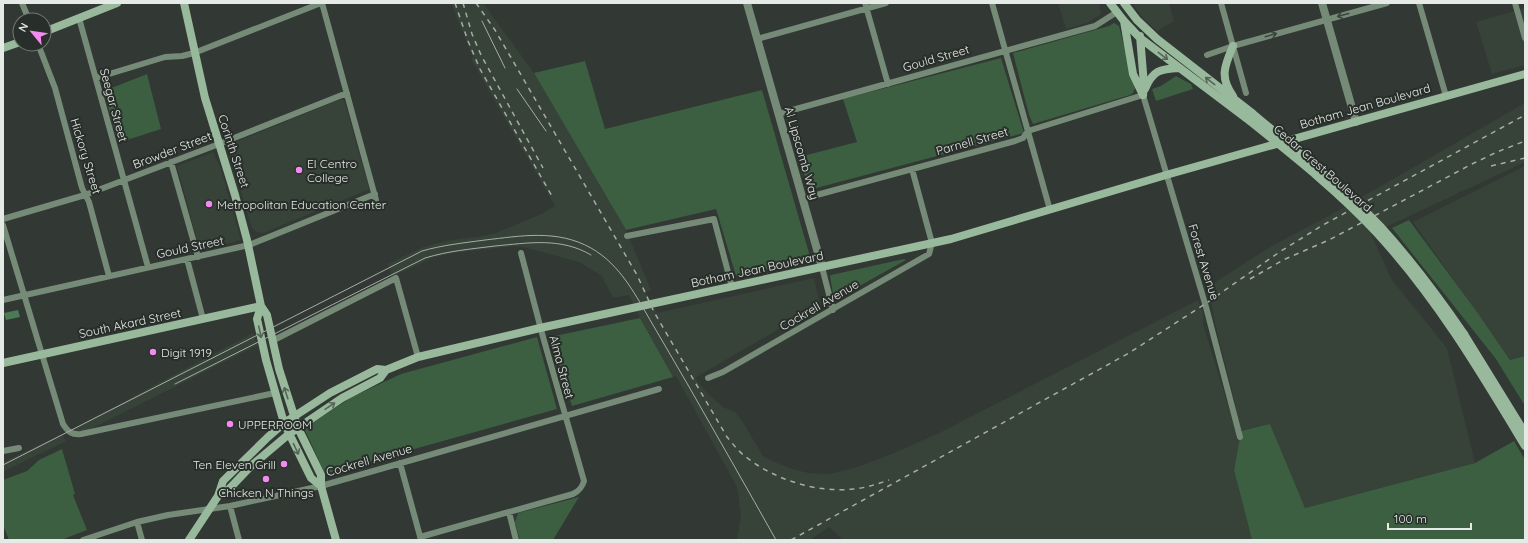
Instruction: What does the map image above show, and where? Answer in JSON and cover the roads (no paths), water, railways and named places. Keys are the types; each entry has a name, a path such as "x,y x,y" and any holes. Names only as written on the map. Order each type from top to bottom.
{"main road":[{"path":"52,29 115,3"},
{"name":"Corinth Street","path":"184,3 205,98 249,245 261,306 266,315 272,341 298,428 321,475 321,486 336,540"},
{"name":"Cedar Crest Boulevard","path":"1110,3 1140,38 1179,68 1249,116 1342,189 1396,244 1423,276 1464,334 1525,433"},
{"name":"Cedar Crest Boulevard","path":"1124,3 1141,24 1157,40 1237,101 1249,116 1358,213 1394,252 1426,291 1451,326 1525,446"},
{"path":"1124,21 1133,74 1143,95"},
{"path":"1141,24 1140,38 1143,70 1143,95"},
{"path":"1140,38 1157,40"},
{"path":"1130,59 1134,46 1140,38"},
{"path":"1233,46 1226,62 1224,78 1229,90 1237,101"},
{"path":"1143,95 1150,78 1154,74 1166,69 1179,68"},
{"name":"Botham Jean Boulevard","path":"189,540 218,496 223,481 284,423 330,392 377,369 386,370 418,357 540,328 951,239 1131,185 1525,74"},
{"name":"Corinth Street","path":"261,306 257,319 284,423 311,478 321,486"},
{"name":"South Akard Street","path":"3,363 261,306"},
{"name":"Botham Jean Boulevard","path":"218,496 229,489 256,462 289,434 342,398 380,378 386,370"}],"street":[{"path":"96,78 165,57 182,56 194,53 321,3 347,93"},
{"name":"Al Lipscomb Way","path":"747,3 833,310"},
{"path":"757,39 866,6 886,3"},
{"path":"992,3 1050,210"},
{"path":"1221,3 1246,93"},
{"path":"1322,3 1356,122"},
{"path":"1207,55 1326,19 1387,3"},
{"path":"1419,3 1446,96"},
{"path":"1515,3 1525,38"},
{"path":"866,6 888,84"},
{"name":"Gould Street","path":"778,114 1100,24 1117,12"},
{"name":"Seegar Street","path":"78,18 148,267"},
{"name":"Hickory Street","path":"41,52 55,88 109,276"},
{"name":"Browder Street","path":"3,219 85,195 347,93"},
{"name":"Gould Street","path":"3,300 249,245 375,197 347,93"},
{"name":"Parnell Street","path":"802,199 1015,141 1023,138 1028,131 1143,95"},
{"name":"Forest Avenue","path":"1143,95 1205,304 1240,437"},
{"path":"171,162 198,257"},
{"path":"912,169 932,243"},
{"path":"627,236 714,219 732,287"},
{"path":"3,225 63,424 71,433 81,434 275,393"},
{"name":"Cockrell Avenue","path":"708,378 723,372 925,257 929,254 932,243"},
{"name":"Alma Street","path":"509,512 573,494 580,490 584,481 540,328 521,253"},
{"path":"187,259 203,319"},
{"path":"272,341 396,278 418,357"},
{"name":"Cockrell Avenue","path":"82,540 137,522 185,512 230,506 321,486 659,389"},
{"path":"3,451 19,448"},
{"path":"400,463 420,538 509,512 516,540"},
{"path":"230,506 239,540"},
{"path":"137,522 142,540"}],"tram line":[{"path":"482,21 505,68"},
{"path":"517,89 546,131"},
{"path":"3,465 422,251 453,244 498,238 539,235 552,236 565,238 591,248 611,263 627,282 688,385 776,540"},
{"path":"175,384 425,258 460,250 532,243 556,243 580,249 591,255"}],"railway":[{"path":"455,3 468,41 480,69 553,198"},
{"path":"463,3 472,34 481,55 543,168"},
{"path":"476,3 495,30 637,275 654,312 727,437 741,453 757,465 783,478 811,487 839,490 853,489 867,487 889,480"},
{"path":"791,540 1129,353 1205,304 1281,251 1323,225 1525,115"},
{"path":"1250,279 1283,260 1329,240 1472,164 1525,141"},
{"path":"1491,166 1525,158"}],"place":[{"name":"El Centro College","path":"299,170"},
{"name":"Metropolitan Education Center","path":"209,204"},
{"name":"Digit 1919","path":"153,352"},
{"name":"UPPERROOM","path":"230,424"},
{"name":"Ten Eleven Grill","path":"284,464"},
{"name":"Chicken N Things","path":"266,479"}]}
